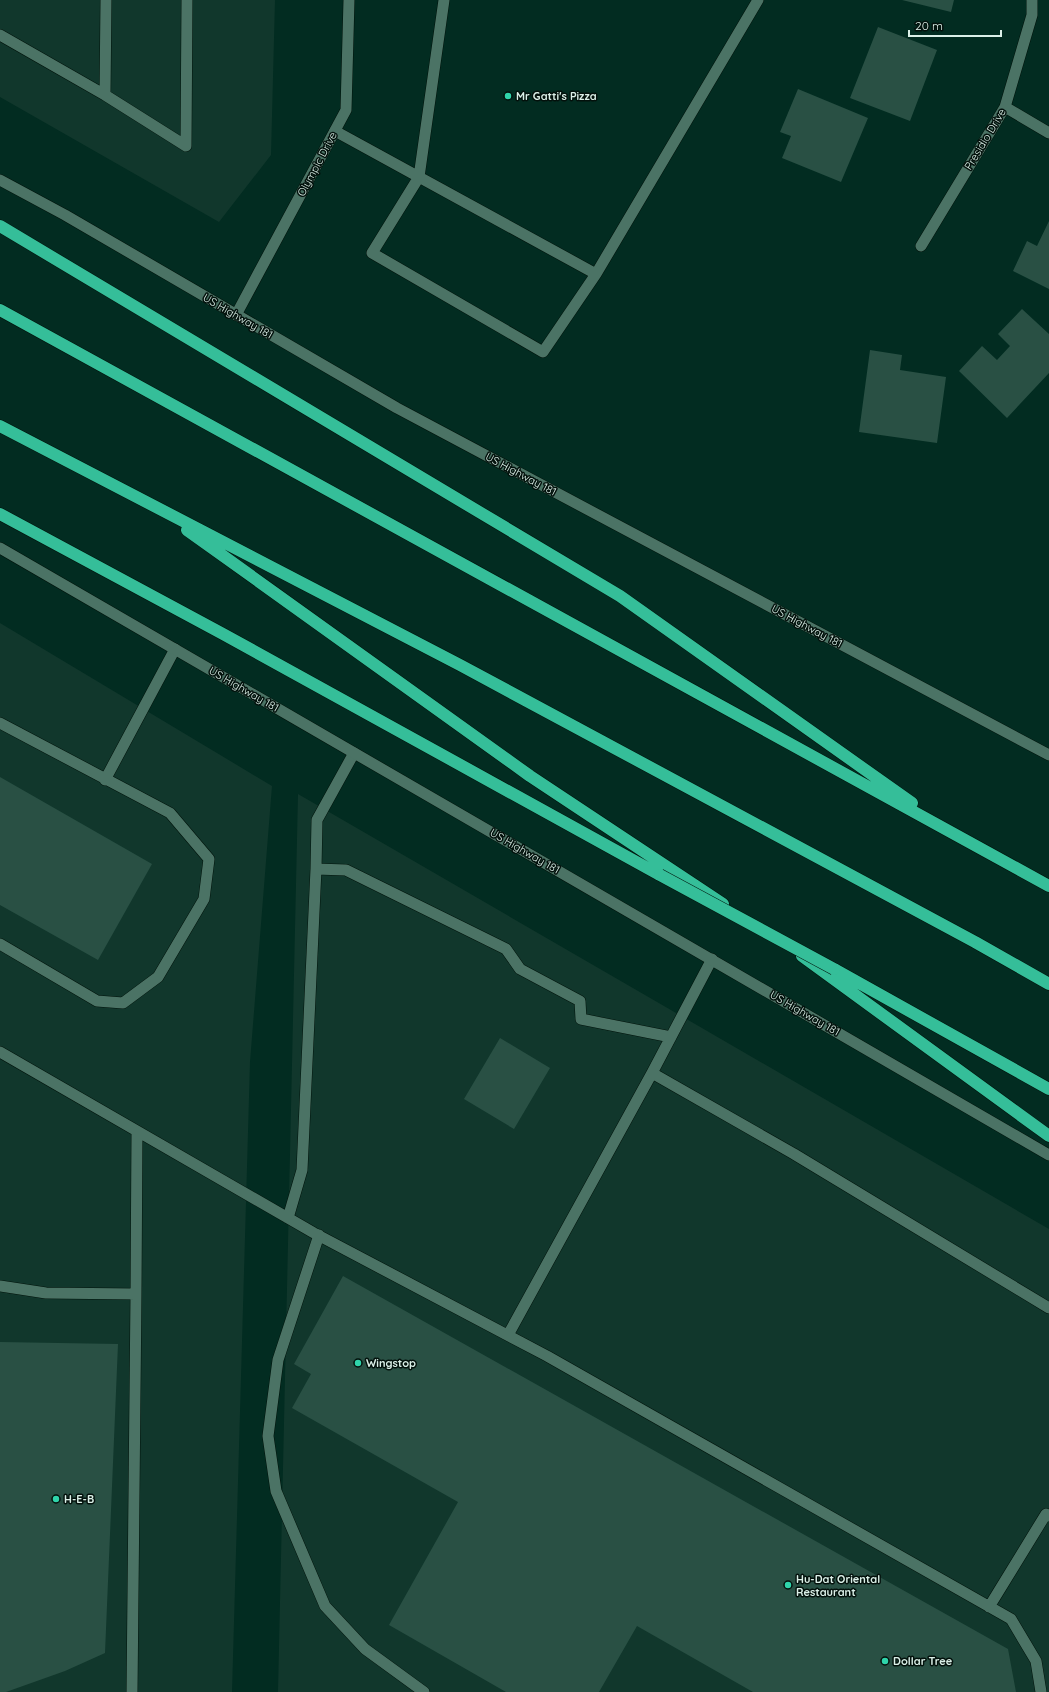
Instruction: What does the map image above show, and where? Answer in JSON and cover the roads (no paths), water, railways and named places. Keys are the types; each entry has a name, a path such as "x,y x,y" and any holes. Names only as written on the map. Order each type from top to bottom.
{"highway":[{"path":"0,226 620,596 959,837"},
{"path":"0,310 1049,886"},
{"path":"0,426 474,673 968,938 1049,984"},
{"path":"152,505 530,776 803,957 1049,1136"},
{"path":"0,514 834,969 1049,1089"}],"main road":[{"path":"105,95 106,0"},
{"path":"0,34 105,95 186,146 187,0"},
{"name":"Olympic Drive","path":"236,315 346,110 349,0"},
{"path":"444,0 420,177 372,253 543,352 596,274 758,0"},
{"name":"Presidio Drive","path":"921,246 1005,107 1032,15 1032,0"},
{"path":"1005,107 1049,133"},
{"path":"336,131 596,274"},
{"name":"US Highway 181","path":"0,180 65,215 397,408 1049,754"},
{"name":"US Highway 181","path":"0,548 1049,1155"},
{"path":"105,780 175,649"},
{"path":"0,723 105,780 170,813 209,859 204,899 158,977 123,1003 97,1001 0,944"},
{"path":"288,1218 302,1170 317,820 354,753"},
{"path":"316,869 346,870 506,949 520,969 580,1001 581,1019 671,1037"},
{"path":"508,1335 652,1073 712,959"},
{"path":"0,1052 288,1218 547,1356 1011,1620 1036,1661 1041,1692"},
{"path":"652,1073 798,1157 1049,1308"},
{"path":"132,1692 137,1131"},
{"path":"319,1235 278,1360 268,1436 276,1491 325,1606 364,1649 424,1692"},
{"path":"0,1286 46,1293 136,1294"},
{"path":"989,1607 1048,1513"}],"place":[{"name":"Mr Gatti's Pizza","path":"508,96"},
{"name":"Wingstop","path":"358,1363"},
{"name":"H-E-B","path":"56,1499"},
{"name":"Hu-Dat Oriental Restaurant","path":"788,1585"},
{"name":"Dollar Tree","path":"885,1661"}]}
